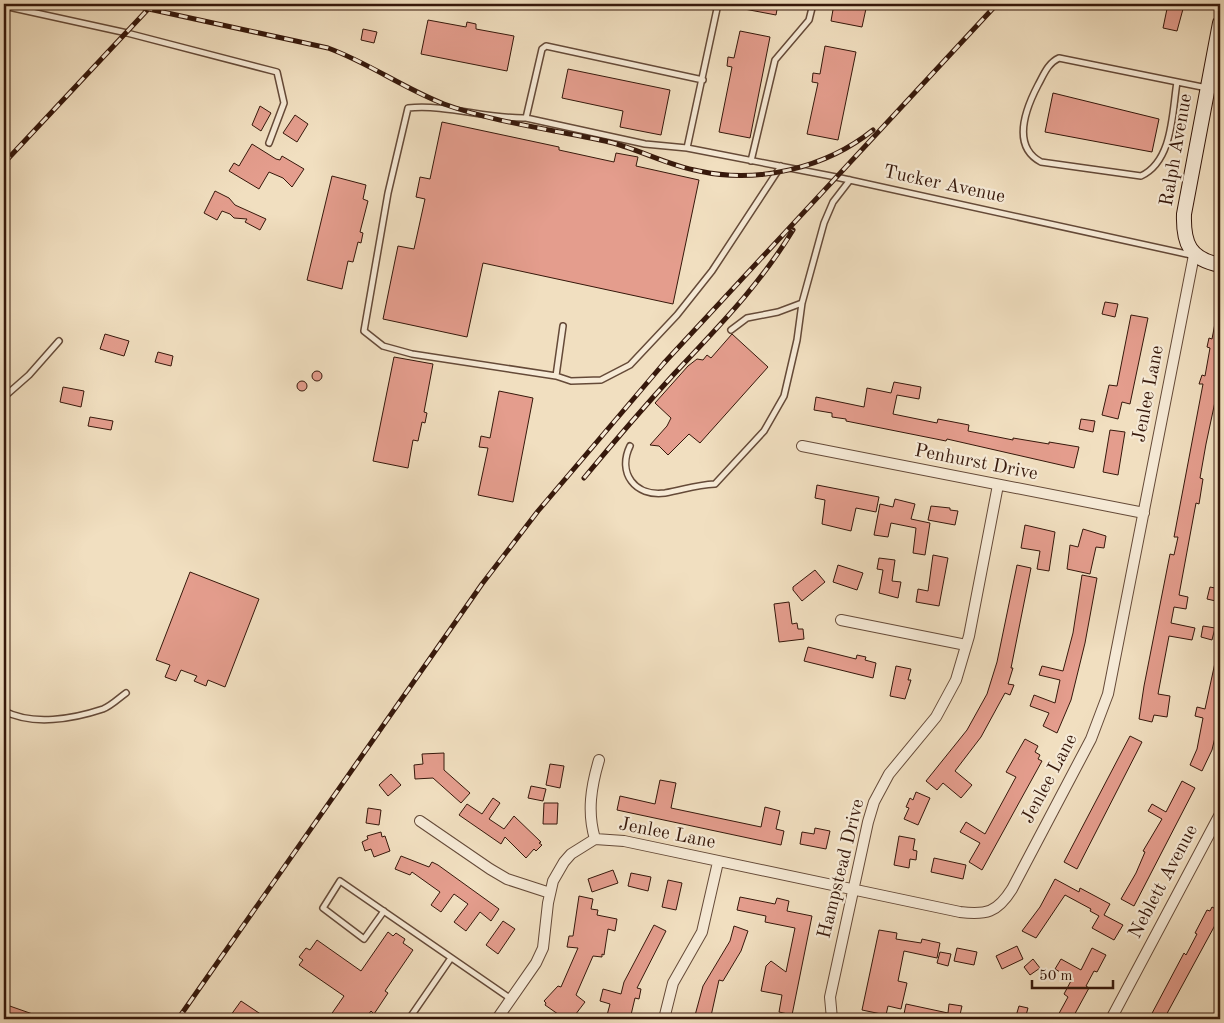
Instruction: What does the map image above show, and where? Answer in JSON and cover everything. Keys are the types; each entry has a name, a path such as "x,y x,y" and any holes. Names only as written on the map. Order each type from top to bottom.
{"street":[{"name":"Ralph Avenue","path":"1194,255 1184,230 1184,214 1220,23"},
{"path":"1194,255 1206,262 1220,265"},
{"name":"Jenlee Lane","path":"595,839 624,841 718,862 979,914 992,911 1006,899 1098,724 1108,694 1194,255"},
{"name":"Penhurst Drive","path":"802,446 1144,513"},
{"name":"Hampstead Drive","path":"832,1019 830,997 868,822 881,787 901,757 944,706 956,680 966,645 998,485"},
{"path":"841,620 966,645"},
{"path":"497,1019 536,963 542,948 550,893 555,876 571,854 595,839 591,826 590,803 599,760"},
{"name":"Neblett Avenue","path":"1111,1019 1220,814"},
{"path":"420,821 507,879 550,893"},
{"path":"664,1019 673,983 702,932 718,862"}],"lane":[{"path":"687,148 718,4"},
{"path":"751,161 775,60 809,20 813,4"},
{"path":"4,6 127,33 276,72 284,103 270,143"},
{"path":"526,118 542,49 546,46 702,80"},
{"path":"1177,82 1163,153 1155,168 1141,176 1041,162 1029,152 1024,127 1025,114 1048,67 1054,60 1059,58 1208,88"},
{"name":"Tucker Avenue","path":"556,376 412,354 383,346 364,331 388,193 408,108 425,106 500,118 526,118 645,144 687,148 850,180 1194,255"},
{"path":"563,326 556,376 571,381 601,380 630,365 676,315 712,271 780,166"},
{"path":"630,446 625,457 624,468 629,480 650,492 664,493 694,485 715,484 764,431 784,396 798,340 802,303 828,210 850,180"},
{"path":"731,330 746,318 778,312 802,303"},
{"path":"4,397 29,375 59,341"},
{"path":"4,711 15,716 33,720 64,718 105,708 126,694"},
{"path":"384,911 364,939 323,908 340,881 384,911 511,1000"},
{"path":"409,1019 451,958"}],"building":[{"path":"739,4 778,4 776,15 739,8"},
{"path":"834,4 867,4 862,27 831,21"},
{"path":"1168,4 1176,5 1176,8 1183,9 1177,31 1163,28"},
{"path":"428,20 466,27 467,22 476,24 476,29 514,36 507,71 421,54"},
{"path":"363,29 377,32 374,43 361,40"},
{"path":"740,31 770,37 750,138 719,132 732,67 727,66 728,57 734,58"},
{"path":"825,46 856,52 838,140 807,134 818,83 812,82 813,73 820,74"},
{"path":"568,69 670,90 661,135 620,127 623,111 562,98"},
{"path":"1053,93 1159,119 1152,152 1045,132"},
{"path":"260,106 271,113 261,131 252,125"},
{"path":"295,115 308,124 297,142 283,133"},
{"path":"442,122 559,147 559,150 614,162 616,153 638,157 636,166 699,180 673,304 483,263 467,337 383,319 398,246 414,249 425,199 416,197 420,177 430,179"},
{"path":"252,144 276,159 280,160 282,156 304,169 292,187 283,178 269,172 259,189 229,171 234,163 239,166"},
{"path":"332,176 366,185 363,199 368,201 360,232 363,233 361,243 358,242 353,262 348,261 342,289 307,280"},
{"path":"215,191 229,198 235,205 266,219 260,230 245,222 247,219 234,218 222,211 217,220 204,213"},
{"path":"1105,302 1118,304 1115,317 1102,314"},
{"path":"1131,315 1148,318 1130,404 1122,402 1118,419 1102,415 1109,385 1117,386"},
{"path":"1216,318 1220,318 1220,389 1218,389 1206,444 1200,478 1203,479 1199,504 1196,503 1179,595 1188,597 1186,609 1174,607 1171,623 1195,628 1192,640 1169,636 1158,694 1170,696 1167,717 1154,715 1152,722 1139,719 1144,686 1170,554 1174,555 1178,537 1174,537 1203,384 1199,384 1202,375 1205,376 1210,348 1207,347 1209,338 1212,339"},
{"path":"105,334 129,341 124,356 100,349"},
{"path":"732,334 768,367 700,443 689,434 668,455 659,446 650,445 667,426 671,418 655,403 688,366 697,359 703,360 707,355 711,358"},
{"path":"158,352 173,356 171,366 155,362"},
{"path":"394,357 433,364 424,412 427,413 425,423 422,422 418,441 413,440 408,468 373,461"},
{"path":"315,371 319,371 322,376 321,380 315,381 312,378 312,374"},
{"path":"300,381 304,381 307,386 306,390 300,391 297,388 297,384"},
{"path":"894,382 921,387 919,399 897,395 893,414 937,423 938,419 969,425 968,431 1013,440 1013,438 1079,447 1074,468 947,439 946,441 846,421 846,419 832,417 832,413 814,410 816,397 864,407 867,388 891,393"},
{"path":"63,387 84,391 81,407 60,402"},
{"path":"499,391 533,398 513,502 478,495 488,448 479,447 481,436 490,438"},
{"path":"90,417 113,421 111,430 88,426"},
{"path":"1081,419 1095,421 1093,432 1079,429"},
{"path":"1110,430 1125,432 1118,475 1103,472"},
{"path":"817,485 879,497 876,512 856,508 851,531 822,524 825,500 815,498"},
{"path":"895,499 915,504 911,519 930,523 925,555 913,553 916,528 891,523 888,537 874,535 880,504 893,507"},
{"path":"931,506 958,511 955,525 928,520"},
{"path":"1025,525 1055,532 1049,571 1037,569 1040,551 1021,548"},
{"path":"1083,529 1106,536 1104,548 1096,547 1090,574 1067,569 1070,545 1078,547"},
{"path":"933,555 948,558 939,606 916,602 918,589 928,591"},
{"path":"879,558 895,560 892,581 901,582 898,598 879,593 883,570 877,569"},
{"path":"838,565 863,573 857,590 833,582"},
{"path":"1017,565 1031,568 1011,668 1013,668 1008,684 1014,685 1010,695 1005,693 981,737 955,771 972,785 961,798 943,783 937,790 926,781 967,730 987,694 997,662"},
{"path":"815,570 825,582 802,601 793,590 793,587"},
{"path":"190,572 259,599 225,687 208,680 206,686 194,681 197,676 181,670 176,681 165,677 170,665 156,660"},
{"path":"1082,575 1097,578 1085,643 1071,700 1057,733 1043,726 1049,713 1030,706 1034,695 1055,703 1060,680 1039,675 1042,666 1063,671 1073,633"},
{"path":"1210,587 1220,589 1220,602 1207,599"},
{"path":"789,602 792,624 797,623 798,629 803,629 804,639 779,642 774,604"},
{"path":"1203,626 1215,628 1212,640 1201,637"},
{"path":"808,647 856,659 857,655 866,657 865,660 876,663 873,678 804,661"},
{"path":"1216,658 1220,658 1220,716 1212,750 1202,771 1190,765 1197,749 1203,718 1195,716 1197,707 1205,709"},
{"path":"896,666 911,669 908,680 911,680 905,699 890,696"},
{"path":"1130,736 1142,742 1077,869 1064,862"},
{"path":"1025,739 1038,746 1035,752 1040,755 1038,759 1042,761 982,870 969,862 980,843 960,832 966,822 985,834 1016,777 1006,772"},
{"path":"444,753 444,770 470,793 461,803 433,778 415,779 414,765 423,764 422,754"},
{"path":"550,764 564,766 560,788 546,785"},
{"path":"391,774 401,785 388,796 379,785"},
{"path":"660,780 676,783 671,808 761,827 765,807 780,811 776,829 784,831 781,845 617,810 620,796 655,804"},
{"path":"1182,781 1195,788 1134,906 1121,899 1136,873 1145,852 1143,851 1162,819 1148,811 1152,804 1166,812"},
{"path":"531,786 546,789 543,801 528,798"},
{"path":"916,792 930,798 918,825 904,819 909,808 906,807 910,798 913,800"},
{"path":"493,798 500,803 489,819 504,829 514,816 541,842 539,843 542,845 536,851 534,849 526,858 505,837 501,844 459,815 467,804 482,814"},
{"path":"544,803 558,803 557,824 543,824"},
{"path":"368,808 381,810 379,825 366,823"},
{"path":"815,828 830,831 826,849 800,844 802,832 814,834"},
{"path":"381,832 382,837 385,836 390,851 374,857 371,849 365,851 362,842 368,839 367,836"},
{"path":"899,836 915,839 913,850 917,851 916,860 910,859 909,868 894,865"},
{"path":"401,856 429,867 432,862 438,865 499,909 491,921 480,912 466,931 454,922 468,904 454,894 441,912 431,905 440,892 412,872 410,875 395,869"},
{"path":"934,858 966,865 963,879 931,872"},
{"path":"613,870 618,883 592,892 588,879"},
{"path":"631,873 651,877 648,891 628,886"},
{"path":"1055,879 1079,892 1080,888 1110,904 1104,915 1123,925 1114,940 1092,928 1099,916 1090,911 1091,909 1065,895 1036,938 1022,931 1040,907"},
{"path":"668,880 682,883 676,910 662,907"},
{"path":"579,896 593,899 591,909 598,910 597,915 617,919 615,931 608,929 604,955 602,954 602,957 593,956 576,995 585,1002 572,1019 565,1019 545,1005 544,1001 558,986 561,987 578,948 567,947 569,936 573,936"},
{"path":"740,897 775,904 777,898 789,901 787,911 812,916 792,1015 779,1012 782,995 761,991 766,966 771,961 786,972 795,928 765,922 766,916 737,910"},
{"path":"1212,907 1220,911 1220,916 1164,1019 1149,1019 1184,953 1186,955 1207,910 1210,911"},
{"path":"503,921 515,929 498,954 486,945"},
{"path":"654,925 666,931 637,988 641,989 639,999 635,998 630,1019 606,1019 610,1004 600,1001 603,989 621,994 624,982"},
{"path":"734,926 748,931 741,951 723,981 719,980 709,1019 694,1019 703,986 730,941"},
{"path":"879,930 897,933 896,939 921,943 922,939 940,943 937,958 904,951 898,981 907,983 901,1009 888,1006 886,1015 862,1010"},
{"path":"388,932 393,936 396,933 405,939 403,943 413,950 385,991 388,993 374,1014 371,1011 365,1019 328,1019 344,996 299,965 303,960 299,957 306,948 310,950 317,940 361,971"},
{"path":"1017,946 1023,959 1002,969 996,956"},
{"path":"957,948 977,952 974,965 954,961"},
{"path":"1092,948 1106,955 1097,972 1094,971 1086,986 1089,988 1072,1019 1056,1019 1068,997 1064,994 1072,979 1055,969 1061,959 1081,970"},
{"path":"940,952 951,954 948,966 937,963"},
{"path":"1033,959 1040,968 1030,975 1024,967"},
{"path":"241,1001 268,1019 228,1019"},
{"path":"4,1004 44,1018 44,1019 4,1019"},
{"path":"906,1004 948,1013 949,1004 962,1006 959,1019 903,1019"},
{"path":"1019,1006 1028,1008 1025,1019 1016,1016"}],"railway":[{"path":"126,4 328,48 444,104 503,121 605,141 675,165 721,175 768,174 790,170 834,154 873,130"},
{"path":"178,1019 482,584 538,511 664,363 997,4"},
{"path":"4,163 151,6"},
{"path":"584,478 752,288 793,230"}]}
